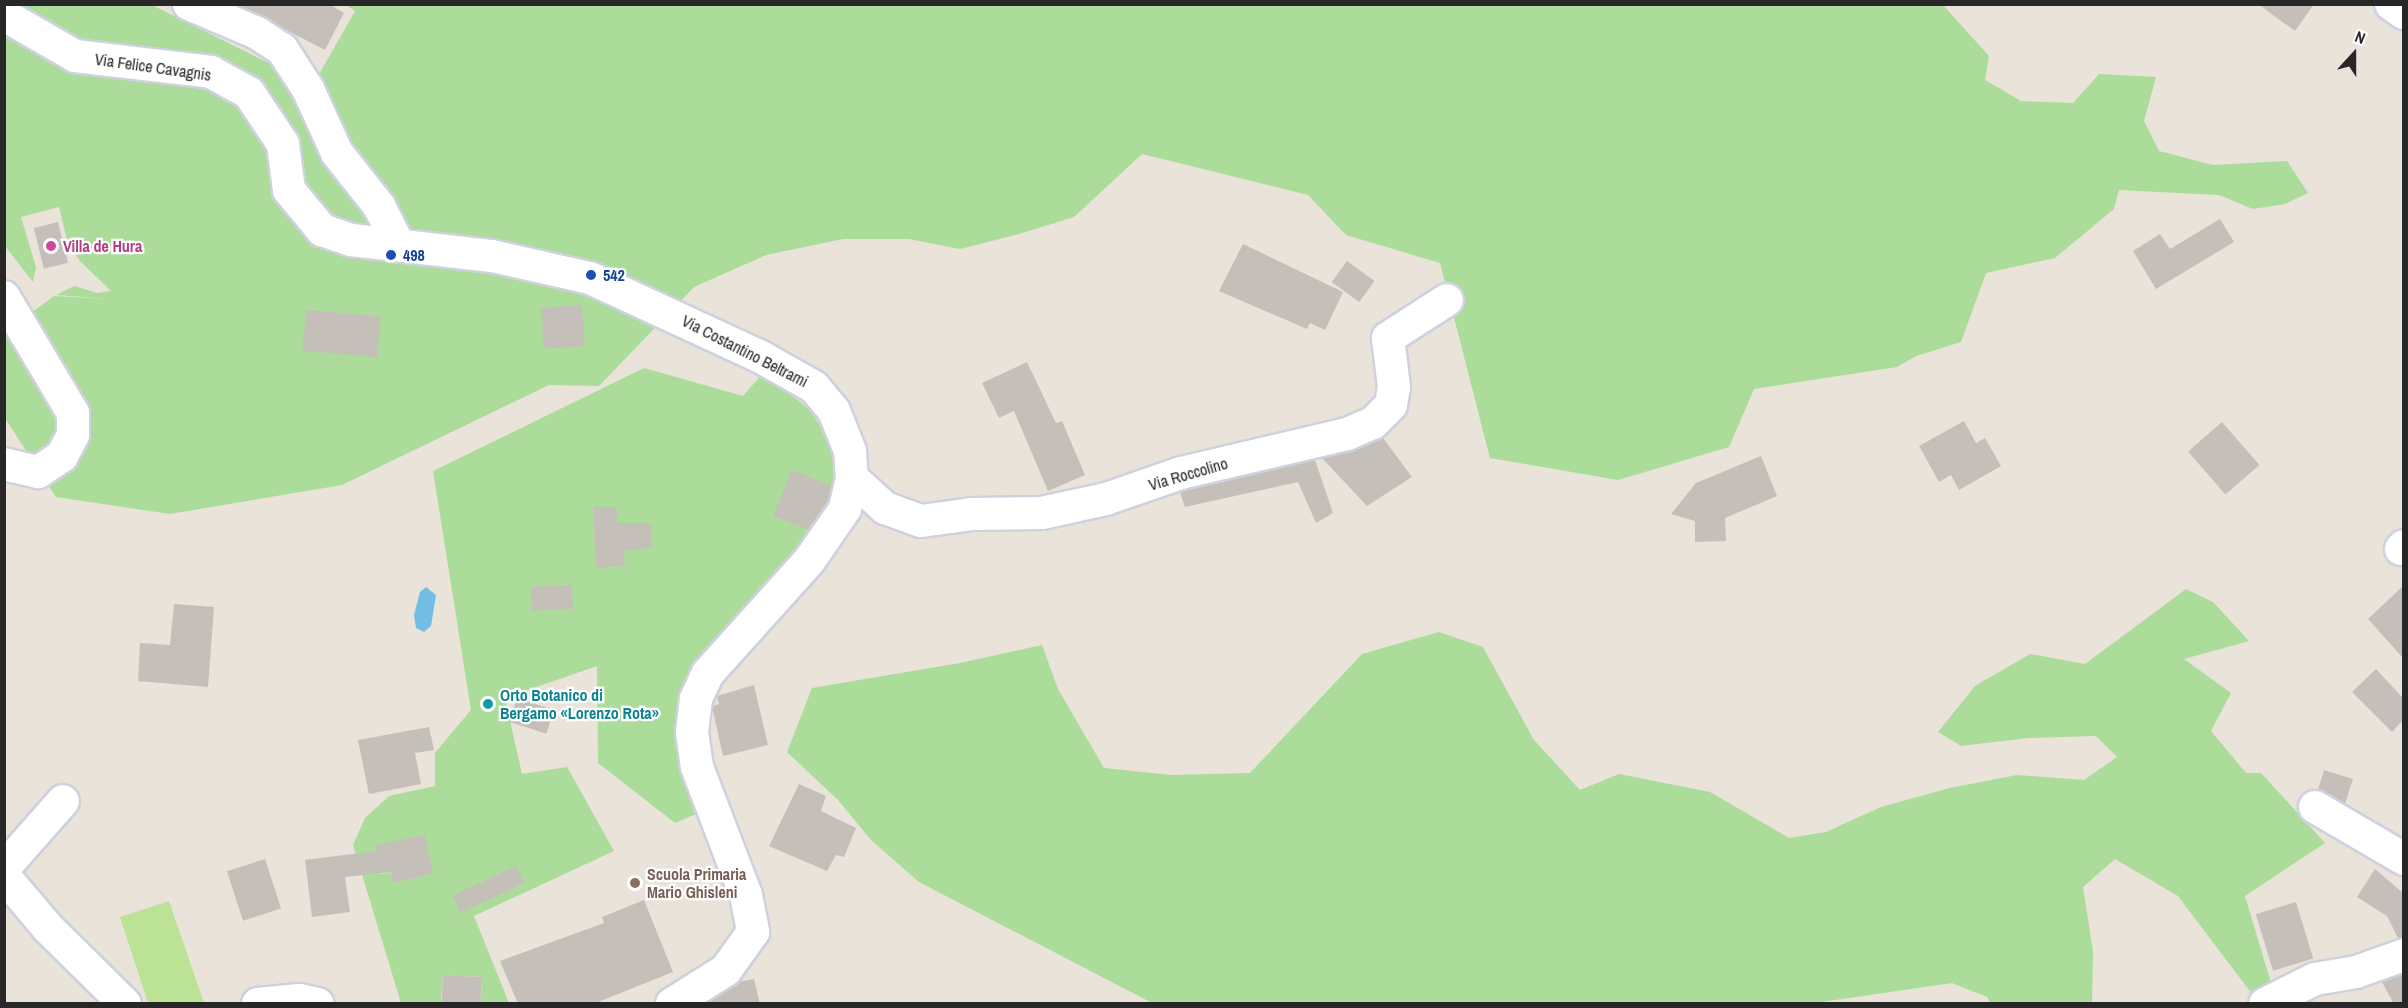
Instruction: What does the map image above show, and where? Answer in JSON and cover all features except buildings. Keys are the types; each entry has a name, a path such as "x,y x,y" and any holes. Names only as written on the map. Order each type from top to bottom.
{"street":[{"path":"189,4 257,33 282,49 308,89 337,153 379,206 399,245"},
{"path":"2391,4 2403,13"},
{"name":"Via Felice Cavagnis","path":"4,15 75,56 211,72 249,93 283,144 289,190 304,213 322,230 351,240 399,245"},
{"name":"Via Costantino Beltrami","path":"399,245 492,256 574,273 627,292 761,357 814,387 834,411 849,441 852,478 845,509 809,561 708,673 696,699 692,732 697,767 746,895 753,932 726,970 672,1004"},
{"path":"4,297 73,413 73,435 62,456 38,472 4,464"},
{"name":"Via Roccolino","path":"852,478 885,508 921,521 972,514 1042,513 1106,499 1181,473 1347,434 1373,423 1391,405 1394,387 1388,338 1447,300"},
{"path":"4,868 63,801"},
{"path":"2315,807 2403,859"},
{"path":"4,876 48,928 126,1004"},
{"path":"2265,1004 2315,979 2356,972 2403,955"},
{"path":"258,1004 298,1000 318,1004"}],"green space":[{"path":"5,5 152,5 313,85 355,11 346,5 1943,5 1989,56 1985,80 2021,101 2073,103 2099,74 2156,77 2144,121 2159,151 2213,165 2287,161 2308,193 2285,204 2253,209 2219,195 2119,190 2114,209 2055,258 1986,273 1961,342 1916,356 1897,367 1754,389 1729,447 1618,480 1490,458 1440,263 1346,235 1308,195 1142,154 1074,217 1019,234 960,249 909,239 843,239 766,255 694,287 599,386 549,385 342,485 170,514 56,497 5,418 4,333 54,296 109,299 56,295 74,286 97,293 111,291 80,261 68,244 59,207 21,217 36,267 33,282 5,246"},
{"path":"644,368 743,396 763,373 808,408 835,447 836,488 817,533 695,665 703,811 675,823 598,763 597,666 505,698 522,774 567,767 614,851 474,916 509,1003 481,1003 482,977 443,975 441,1003 401,1003 353,845 365,818 389,796 435,786 435,753 471,710 433,471","holes":["375,845 433,874 393,882 391,872 381,874"]},
{"path":"2186,589 2213,602 2249,641 2184,659 2231,693 2211,731 2246,773 2261,773 2325,843 2245,896 2271,983 2255,998 2178,896 2115,859 2083,887 2093,952 2092,1003 1990,1003 1987,997 1952,983 1808,1004 1152,1003 919,882 871,840 838,800 787,752 812,688 960,663 1042,645 1058,689 1104,768 1171,775 1250,773 1362,654 1439,632 1483,647 1534,740 1580,790 1619,774 1710,792 1789,838 1826,832 1881,807 1950,788 2017,775 2084,780 2117,757 2096,736 2028,738 1961,746 1938,732 1975,686 2030,654 2085,664"},
{"path":"169,901 204,1003 148,1003 120,917"}],"water":[{"path":"426,587 436,595 431,626 424,632 416,628 414,615 420,592"}],"place":[{"name":"Villa de Hura","path":"51,246"},
{"name":"498","path":"391,255"},
{"name":"542","path":"591,275"},
{"name":"Orto Botanico di Bergamo «Lorenzo Rota»","path":"488,704"},
{"name":"Scuola Primaria Mario Ghisleni","path":"635,883"}]}
